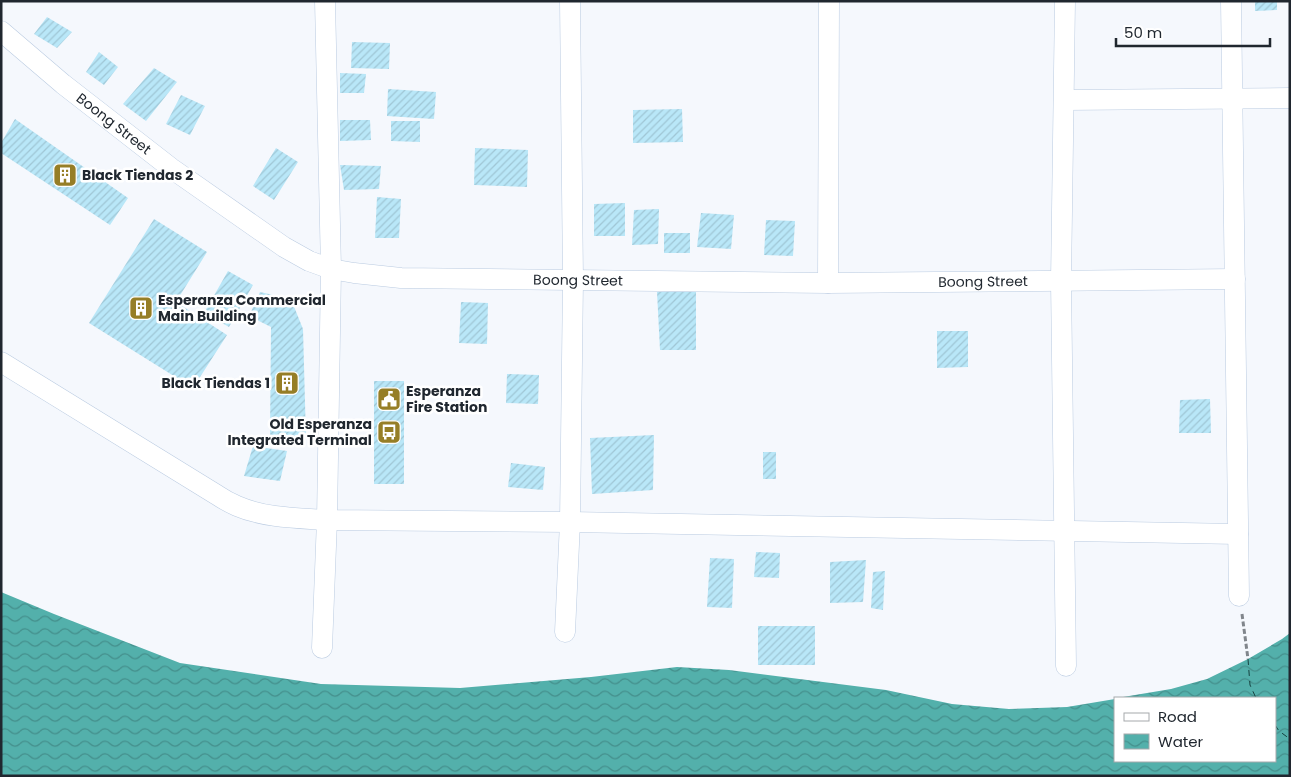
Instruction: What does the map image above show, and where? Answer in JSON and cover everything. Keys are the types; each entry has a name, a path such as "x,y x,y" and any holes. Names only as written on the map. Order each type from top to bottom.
{"street":[{"path":"322,648 327,520 331,269 325,1"},
{"path":"565,632 570,522 573,280 570,1"},
{"path":"828,282 829,1"},
{"path":"1065,1 1061,281 1066,666"},
{"path":"1231,1 1239,596"},
{"name":"Boong Street","path":"1,31 63,84 171,168 284,247 309,261 331,269 401,278 573,280 828,282 1235,279"},
{"path":"1064,100 1290,98"},
{"path":"1,362 238,507 289,518 1238,534"}],"path":[{"path":"1239,596 1248,659"}],"water":[{"path":"1,592 180,663 321,684 460,688 591,677 677,667 729,670 886,690 952,704 1009,709 1067,707 1114,699 1114,762 1276,762 1276,697 1123,697 1171,689 1207,679 1248,659 1290,633 1290,776 1,776"}],"building":[{"path":"1255,1 1277,1 1277,10 1255,11"},
{"path":"47,17 72,32 57,48 34,34"},
{"path":"352,42 390,43 389,69 351,68"},
{"path":"99,52 118,67 104,85 86,72"},
{"path":"154,68 177,82 146,121 123,104"},
{"path":"340,73 366,74 364,93 340,93"},
{"path":"388,89 436,92 434,119 387,116"},
{"path":"181,95 205,106 190,135 166,124"},
{"path":"682,109 683,142 633,143 633,110"},
{"name":"Black Tiendas 2","path":"15,119 128,198 110,225 1,153 1,143"},
{"path":"340,120 370,120 371,140 340,141"},
{"path":"391,121 420,121 420,142 391,141"},
{"path":"276,148 298,162 274,200 253,186"},
{"path":"475,148 528,150 527,187 474,185"},
{"path":"340,165 381,166 379,189 344,190"},
{"path":"377,197 401,199 399,238 375,238"},
{"path":"625,203 625,236 594,236 594,204"},
{"path":"659,209 658,244 632,245 634,210"},
{"path":"701,213 734,215 731,249 697,247"},
{"name":"Esperanza Commercial Main Building","path":"154,219 207,252 176,302 227,335 193,388 89,323"},
{"path":"766,220 795,221 793,256 764,255"},
{"path":"664,233 690,233 690,253 664,253"},
{"path":"228,271 253,285 229,327 204,313"},
{"path":"696,291 696,350 660,350 657,292"},
{"name":"Black Tiendas 1","path":"260,292 291,299 303,329 306,439 270,437 271,327 249,316"},
{"path":"461,302 488,303 487,344 459,343"},
{"path":"937,331 968,331 968,367 937,368"},
{"path":"507,374 539,375 538,404 506,403"},
{"name":"Old Esperanza Integrated Terminal","path":"374,381 404,381 404,484 374,484"},
{"path":"1210,399 1211,433 1179,433 1180,400"},
{"path":"654,435 653,490 592,494 590,438"},
{"path":"253,446 287,451 280,481 244,476"},
{"path":"763,452 776,452 776,479 763,479"},
{"path":"511,463 545,467 543,490 508,487"},
{"path":"756,552 780,553 779,578 754,577"},
{"path":"710,558 734,559 732,608 707,607"},
{"path":"866,560 863,602 830,603 830,562"},
{"path":"885,571 883,610 871,608 873,572"},
{"path":"758,626 815,626 815,665 758,665"}],"ferry route":[{"path":"1248,659 1250,685 1256,697"},
{"path":"1276,726 1290,739"}],"place":[{"name":"Black Tiendas 2","path":"65,175"},
{"name":"Esperanza Commercial Main Building","path":"141,308"},
{"name":"Black Tiendas 1","path":"287,383"},
{"name":"Esperanza Fire Station","path":"389,399"},
{"name":"Old Esperanza Integrated Terminal","path":"389,432"}]}
